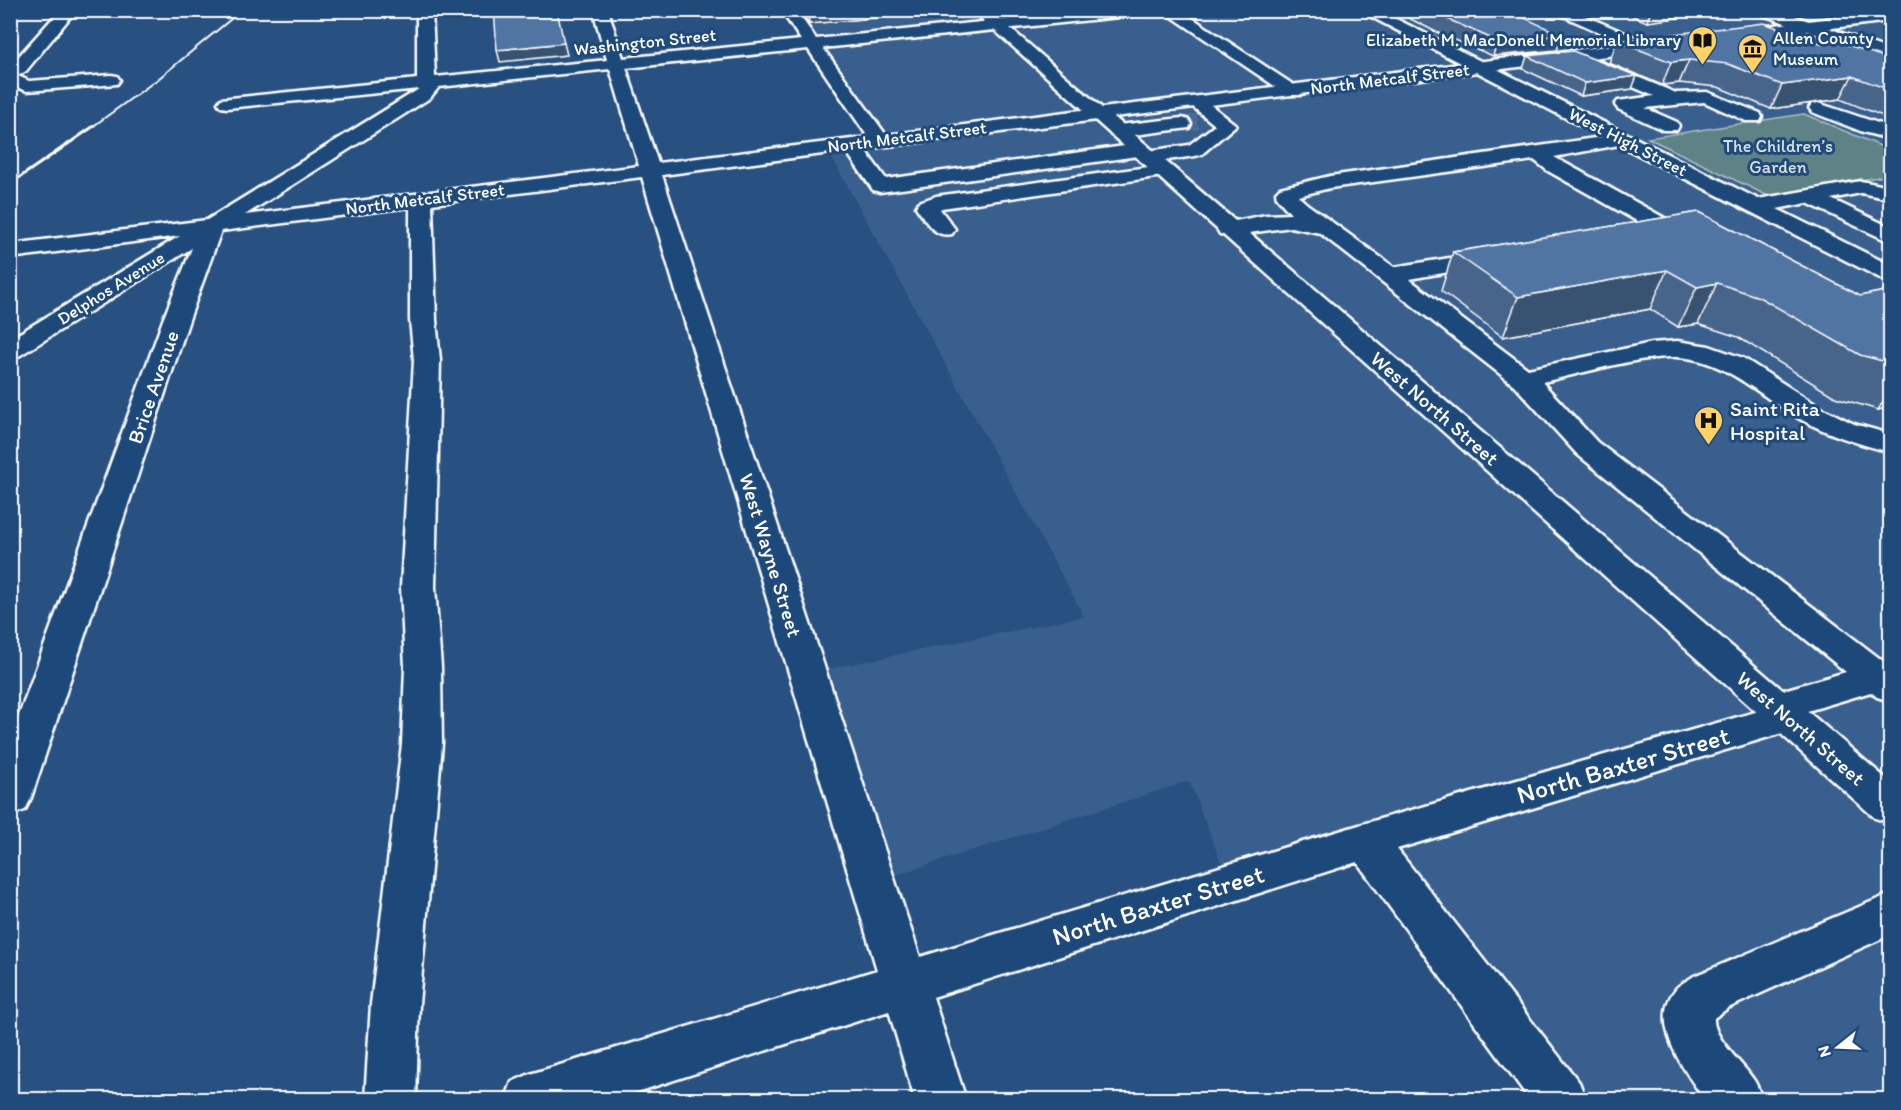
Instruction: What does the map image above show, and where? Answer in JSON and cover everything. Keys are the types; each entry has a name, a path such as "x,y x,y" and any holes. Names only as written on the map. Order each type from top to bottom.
{"street":[{"path":"10,74 20,67 69,10"},
{"path":"212,226 424,94 433,83 425,78 423,10"},
{"name":"West Wayne Street","path":"600,10 906,982 941,1100"},
{"path":"788,10 808,39 890,139 916,158 933,178"},
{"name":"West North Street","path":"979,10 1142,143 1228,229 1890,806"},
{"name":"Washington Street","path":"227,103 617,64 936,24 997,26 1148,10"},
{"path":"1169,10 1294,91"},
{"name":"West High Street","path":"1365,10 1890,274"},
{"path":"1557,10 1645,47"},
{"path":"1763,11 1770,10"},
{"path":"1763,11 1890,55"},
{"path":"1842,22 1885,26"},
{"path":"1713,38 1842,22 1885,26"},
{"path":"1844,39 1885,26"},
{"name":"North Metcalf Street","path":"10,251 890,139 1142,143 1170,118 1207,114 1294,91 1668,44"},
{"path":"1573,56 1674,98"},
{"path":"10,79 27,86 111,80"},
{"path":"1670,126 1624,105 1674,98 1707,97 1752,117"},
{"path":"1818,108 1870,128 1890,133"},
{"path":"851,144 880,186 1077,159 1142,143 1195,150 1227,125 1207,114"},
{"path":"944,229 927,207 936,202 1142,143 1170,118 1202,144"},
{"path":"1622,139 1549,152 1330,182 1287,192 1288,198 1299,209 1391,275 1522,378 1587,448 1886,679"},
{"path":"1062,144 1077,159"},
{"path":"1549,152 1542,155 1543,159 1708,251"},
{"path":"1755,206 1861,187 1885,188"},
{"path":"1809,196 1890,235"},
{"path":"390,1100 395,1004 422,744 423,667 418,587 427,360 423,320 422,199"},
{"path":"1228,229 1300,219 1328,228"},
{"name":"Delphos Avenue","path":"10,350 212,226"},
{"name":"Brice Avenue","path":"10,798 172,331 212,226"},
{"path":"1632,234 1666,229"},
{"path":"1391,275 1517,254"},
{"path":"1522,378 1652,351 1677,348 1709,354 1734,364 1810,413 1835,426 1867,438 1890,443"},
{"name":"North Baxter Street","path":"530,1100 1886,679"},
{"path":"1366,841 1561,1100"},
{"path":"1737,1100 1703,1055 1689,1026 1692,1006 1711,992 1890,914"}],"shaded area":[{"path":"783,11 1890,11 1890,1099 1561,1099 1366,841 1229,883 1189,781 874,882 808,673 1084,616 826,147 875,141"}],"green space":[{"name":"The Children’s Garden","path":"1804,114 1890,150 1890,175 1768,196 1648,138"}],"building":[{"path":"494,10 557,10 564,43 497,50"},
{"path":"1427,10 1507,10 1562,35 1497,41"},
{"path":"1764,23 1823,44 1839,42 1890,59 1890,90 1852,76 1782,85 1728,64 1689,60 1671,62 1617,41"},
{"path":"1573,51 1637,76 1585,83 1527,56"},
{"path":"1699,212 1860,296 1890,290 1890,363 1860,355 1759,297 1717,283 1697,287 1667,270 1518,297 1453,252"}],"tunnel":[{"path":"1885,38 1890,40"},
{"path":"1182,124 1202,121"}],"railway":[{"path":"92,127 158,79 242,10"},
{"path":"10,184 94,126"}],"place":[{"name":"Elizabeth M. MacDonell Memorial Library","path":"1702,66"},
{"name":"Allen County Museum","path":"1752,74"},
{"name":"Saint Rita Hospital","path":"1709,446"}]}
